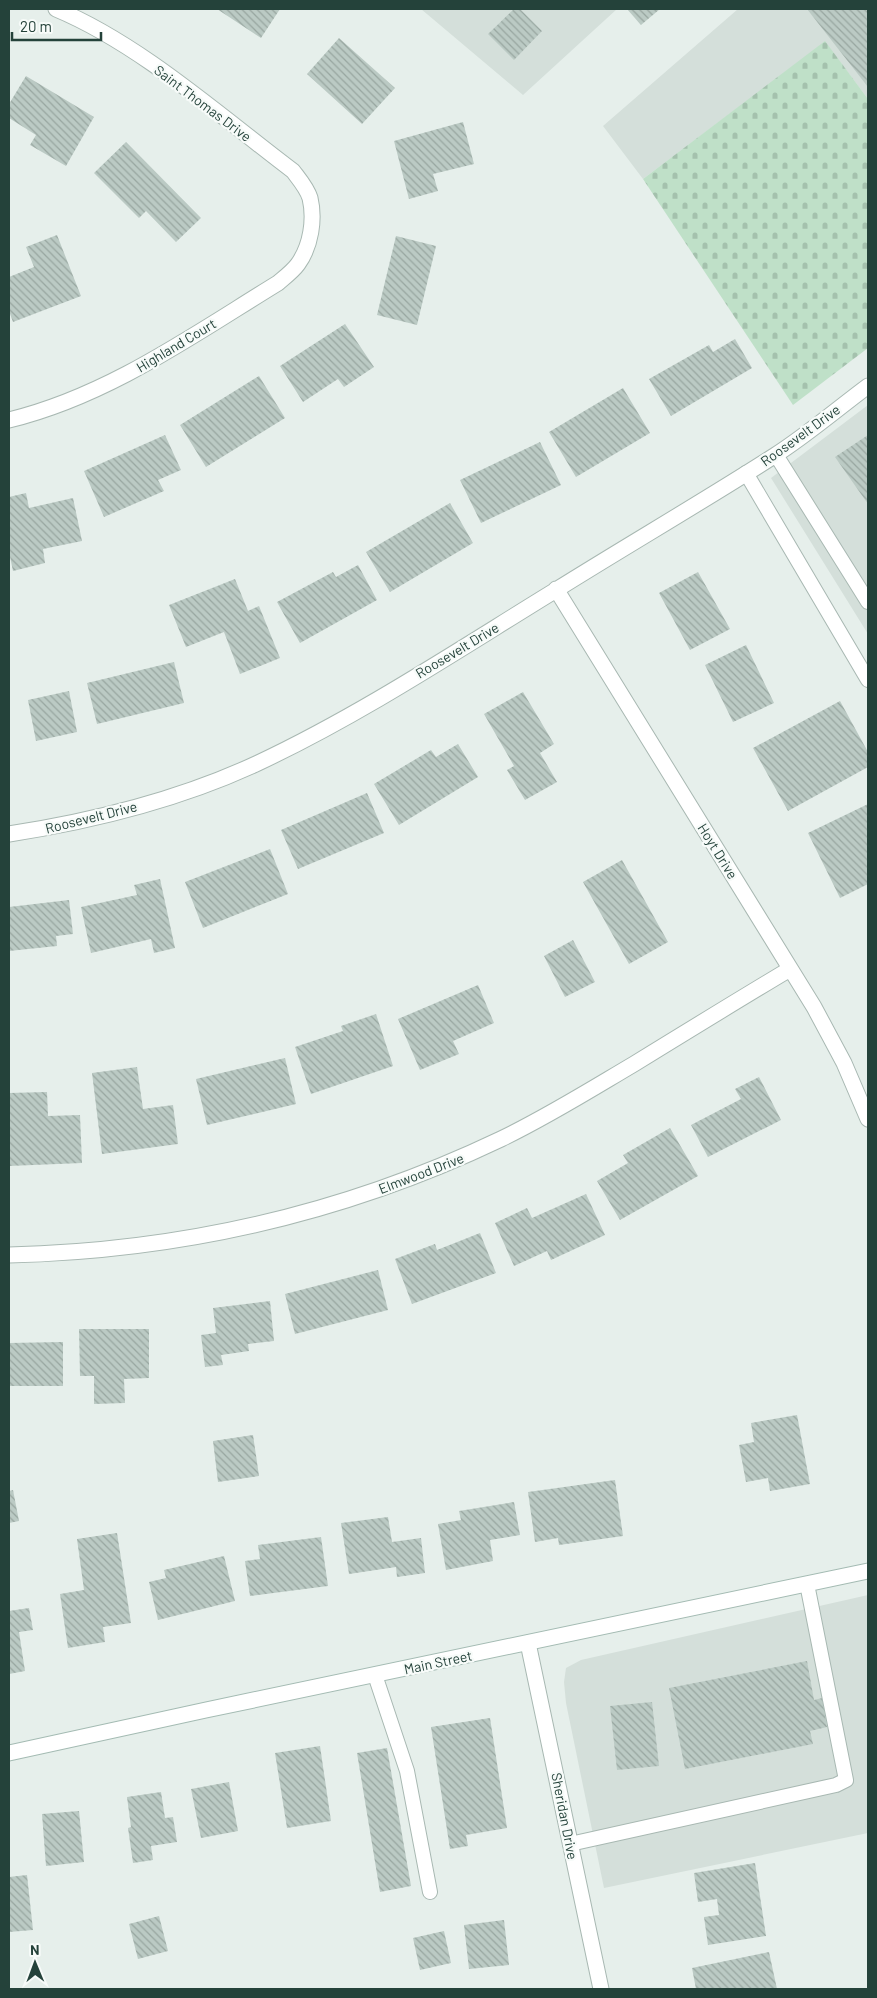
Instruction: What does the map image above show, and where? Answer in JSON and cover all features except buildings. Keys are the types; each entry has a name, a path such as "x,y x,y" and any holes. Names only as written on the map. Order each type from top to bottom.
{"street":[{"name":"Saint Thomas Drive","path":"56,9 114,39 155,66 294,172 310,197 312,229"},
{"name":"Highland Court","path":"9,420 56,406 133,371 278,283 297,266 303,257 312,229"},
{"name":"Roosevelt Drive","path":"9,834 59,826 127,810 212,782 257,763 332,725 442,660 776,455 868,386"},
{"name":"Hoyt Drive","path":"556,589 814,1008 844,1063 868,1119"},
{"name":"Elmwood Drive","path":"9,1255 115,1249 210,1235 277,1220 393,1186 502,1139 561,1108 790,969"},
{"name":"Main Street","path":"9,1753 868,1571"},
{"name":"Sheridan Drive","path":"528,1643 601,1989"}],"lane":[{"path":"776,455 868,602"},
{"path":"746,473 868,680"},
{"path":"570,1844 836,1785 846,1780 807,1584"},
{"path":"375,1675 406,1771 430,1892"}],"shaded area":[{"path":"421,9 617,9 523,95"},
{"path":"738,9 868,9 868,99 825,42 643,179 603,126"},
{"path":"868,405 868,634 771,478"},
{"path":"868,1595 868,1833 604,1888 566,1703 564,1682 566,1668 581,1660"}],"green space":[{"path":"825,41 868,99 868,348 793,405 643,179"}]}
